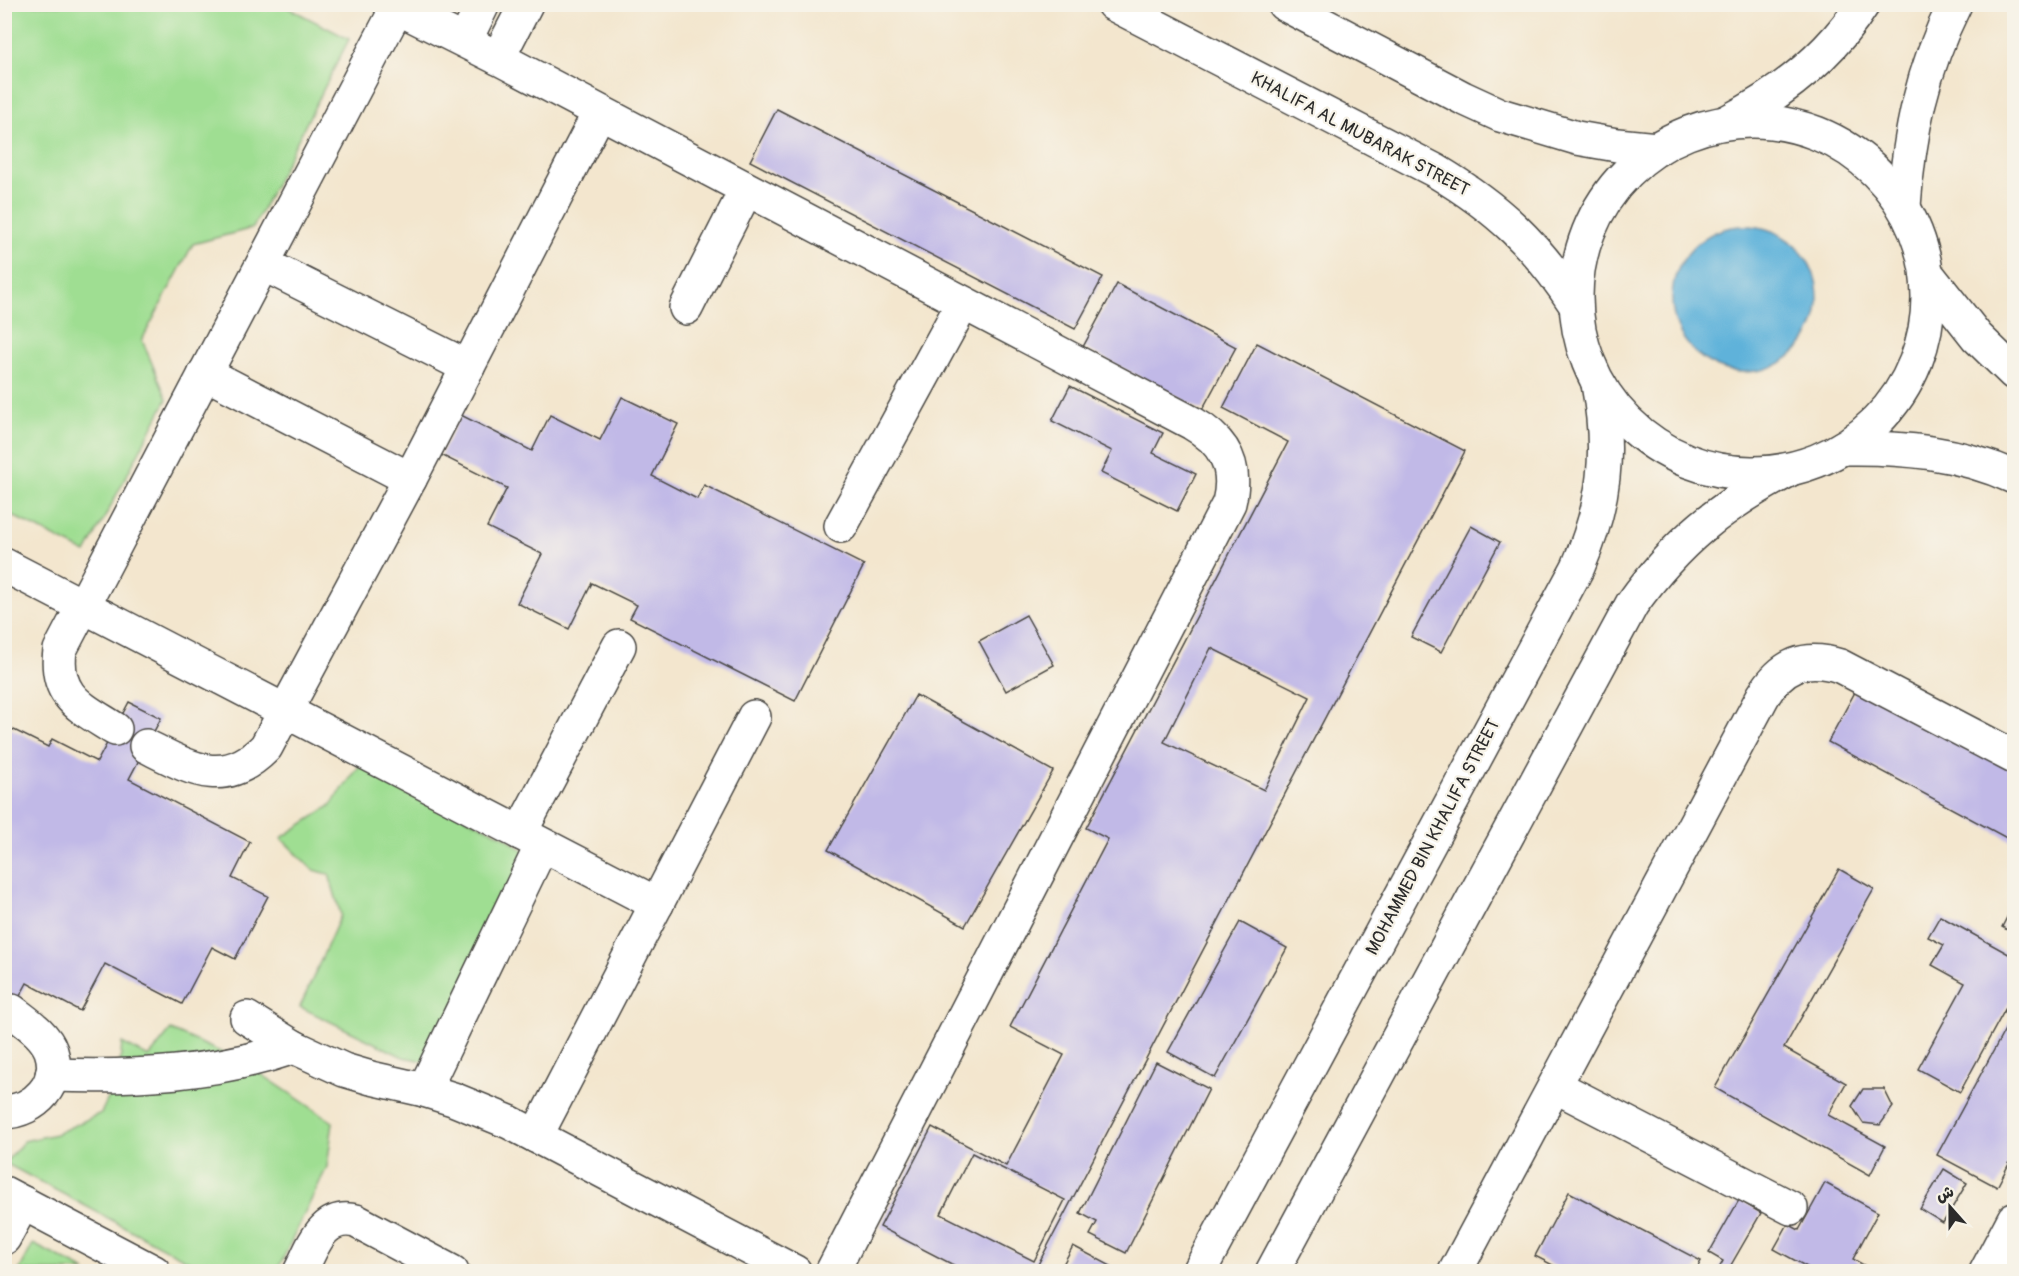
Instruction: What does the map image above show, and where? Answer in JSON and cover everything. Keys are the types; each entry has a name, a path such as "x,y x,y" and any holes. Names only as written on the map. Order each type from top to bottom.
{"main road":[{"path":"465,41 483,4"},
{"path":"498,58 526,4"},
{"name":"KHALIFA AL MUBARAK STREET","path":"1113,4 1436,171 1464,188 1490,207 1537,251 1575,304"},
{"path":"1284,4 1500,115 1577,138 1617,145 1657,148"},
{"path":"1724,124 1750,110 1799,76 1829,48 1863,4"},
{"path":"1904,206 1911,134 1919,98 1930,62 1955,4"},
{"path":"115,729 74,703 65,691 58,665 60,650 263,264 394,6 498,58 1206,431 1218,442 1232,472 1233,488 1229,503 832,1272"},
{"path":"146,746 189,768 217,772 244,765 266,747 410,479 599,113"},
{"path":"1754,121 1784,124 1813,132 1840,144 1865,161 1886,182 1904,206 1920,239 1928,275 1929,308 1923,342 1911,374 1894,403 1871,428 1843,448 1817,461 1788,470 1759,474 1720,471 1683,460 1649,441 1620,416 1598,384 1582,345 1575,304 1578,267 1588,233 1605,200 1628,171 1657,148 1701,129 1724,124 1754,121"},
{"path":"686,308 746,190"},
{"path":"263,264 468,367"},
{"path":"1928,275 1977,337 2014,373"},
{"path":"841,526 963,303"},
{"path":"205,373 410,479"},
{"name":"MOHAMMED BIN KHALIFA STREET","path":"1199,1272 1578,567 1597,517 1605,464 1606,437 1598,384"},
{"path":"1843,448 1883,447 1922,450 1960,458 2014,477"},
{"path":"1272,1272 1632,603 1653,574 1702,525 1729,504 1788,470"},
{"path":"4,565 657,904"},
{"path":"424,1090 531,839 619,646"},
{"path":"1455,1272 1771,682 1782,672 1797,664 1812,661 1840,666 2014,757"},
{"path":"536,1136 754,717"},
{"path":"4,1112 18,1112 30,1106 44,1093 52,1076 51,1050 32,1027 12,1011"},
{"path":"247,1018 294,1047 353,1073 424,1090 482,1109 795,1272"},
{"path":"52,1076 129,1076 203,1070 263,1058 294,1047"},
{"path":"1555,1086 1791,1208"},
{"path":"4,1238 14,1198 154,1272"},
{"path":"1986,1272 2014,1219"},
{"path":"300,1272 326,1226 341,1220 349,1220 356,1221 452,1272"}],"green space":[{"path":"4,5 283,5 349,39 253,228 193,244 142,340 167,399 86,553 5,512"},
{"path":"5,580 14,584 5,616"},
{"path":"360,765 507,838 544,868 445,1065 403,1057 300,1007 341,915 329,874 313,870 281,838 330,806"},
{"path":"171,1030 243,1062 333,1122 327,1167 277,1271 207,1271 5,1163 24,1141 56,1134 101,1113 119,1076 122,1043 149,1057"},
{"path":"33,1244 86,1271 19,1271"}],"water":[{"path":"1745,226 1773,232 1797,247 1812,271 1818,299 1812,327 1797,351 1773,366 1745,372 1717,366 1693,351 1678,327 1672,299 1678,271 1693,247 1717,232"}],"building":[{"path":"777,109 1103,277 1075,329 750,161"},
{"path":"1117,284 1236,347 1202,410 1083,347"},
{"path":"1257,343 1465,451 1034,1272 967,1272 880,1227 932,1127 1006,1166 1064,1055 1010,1027 1108,839 1086,828 1288,442 1223,408","holes":["1211,648 1310,697 1264,790 1164,742","972,1153 1065,1200 1034,1261 941,1214"]},
{"path":"1070,386 1163,433 1153,453 1196,474 1177,511 1101,473 1112,451 1052,421"},
{"path":"622,397 678,424 652,476 697,499 704,485 864,565 795,701 630,618 637,605 592,583 569,629 517,603 542,554 487,527 507,488 441,455 461,415 532,451 550,415 600,440"},
{"path":"1471,526 1500,542 1441,652 1411,637"},
{"path":"1026,615 1054,665 1006,691 979,641"},
{"path":"1861,681 2014,762 2014,842 1828,742"},
{"path":"916,695 1053,771 965,926 828,850"},
{"path":"129,702 161,718 129,779 250,842 232,878 268,896 235,959 212,947 182,1004 105,964 80,1011 27,983 4,1026 4,725 48,747 52,739 97,762"},
{"path":"1839,869 1874,889 1784,1048 1846,1083 1828,1115 1885,1146 1870,1175 1715,1088"},
{"path":"2014,904 2014,934 2002,927"},
{"path":"1940,916 2014,957 2014,993 1960,1092 1918,1069 1965,983 1932,965 1944,945 1928,937"},
{"path":"1240,922 1287,948 1215,1078 1168,1052"},
{"path":"2014,1013 2014,1154 1997,1187 1937,1155"},
{"path":"1156,1062 1209,1089 1126,1253 1090,1235 1097,1222 1080,1213"},
{"path":"1863,1089 1884,1089 1893,1107 1880,1125 1863,1123 1852,1106"},
{"path":"1944,1169 1967,1183 1943,1223 1920,1209"},
{"path":"1825,1183 1878,1212 1853,1259 1876,1272 1816,1272 1774,1249 1788,1224 1799,1230"},
{"path":"1569,1192 1701,1261 1695,1272 1566,1272 1535,1256"},
{"path":"1739,1200 1761,1213 1731,1265 1742,1272 1717,1272 1723,1261 1709,1253"},
{"path":"1073,1246 1111,1266 1108,1272 1064,1272 1060,1270"}]}
